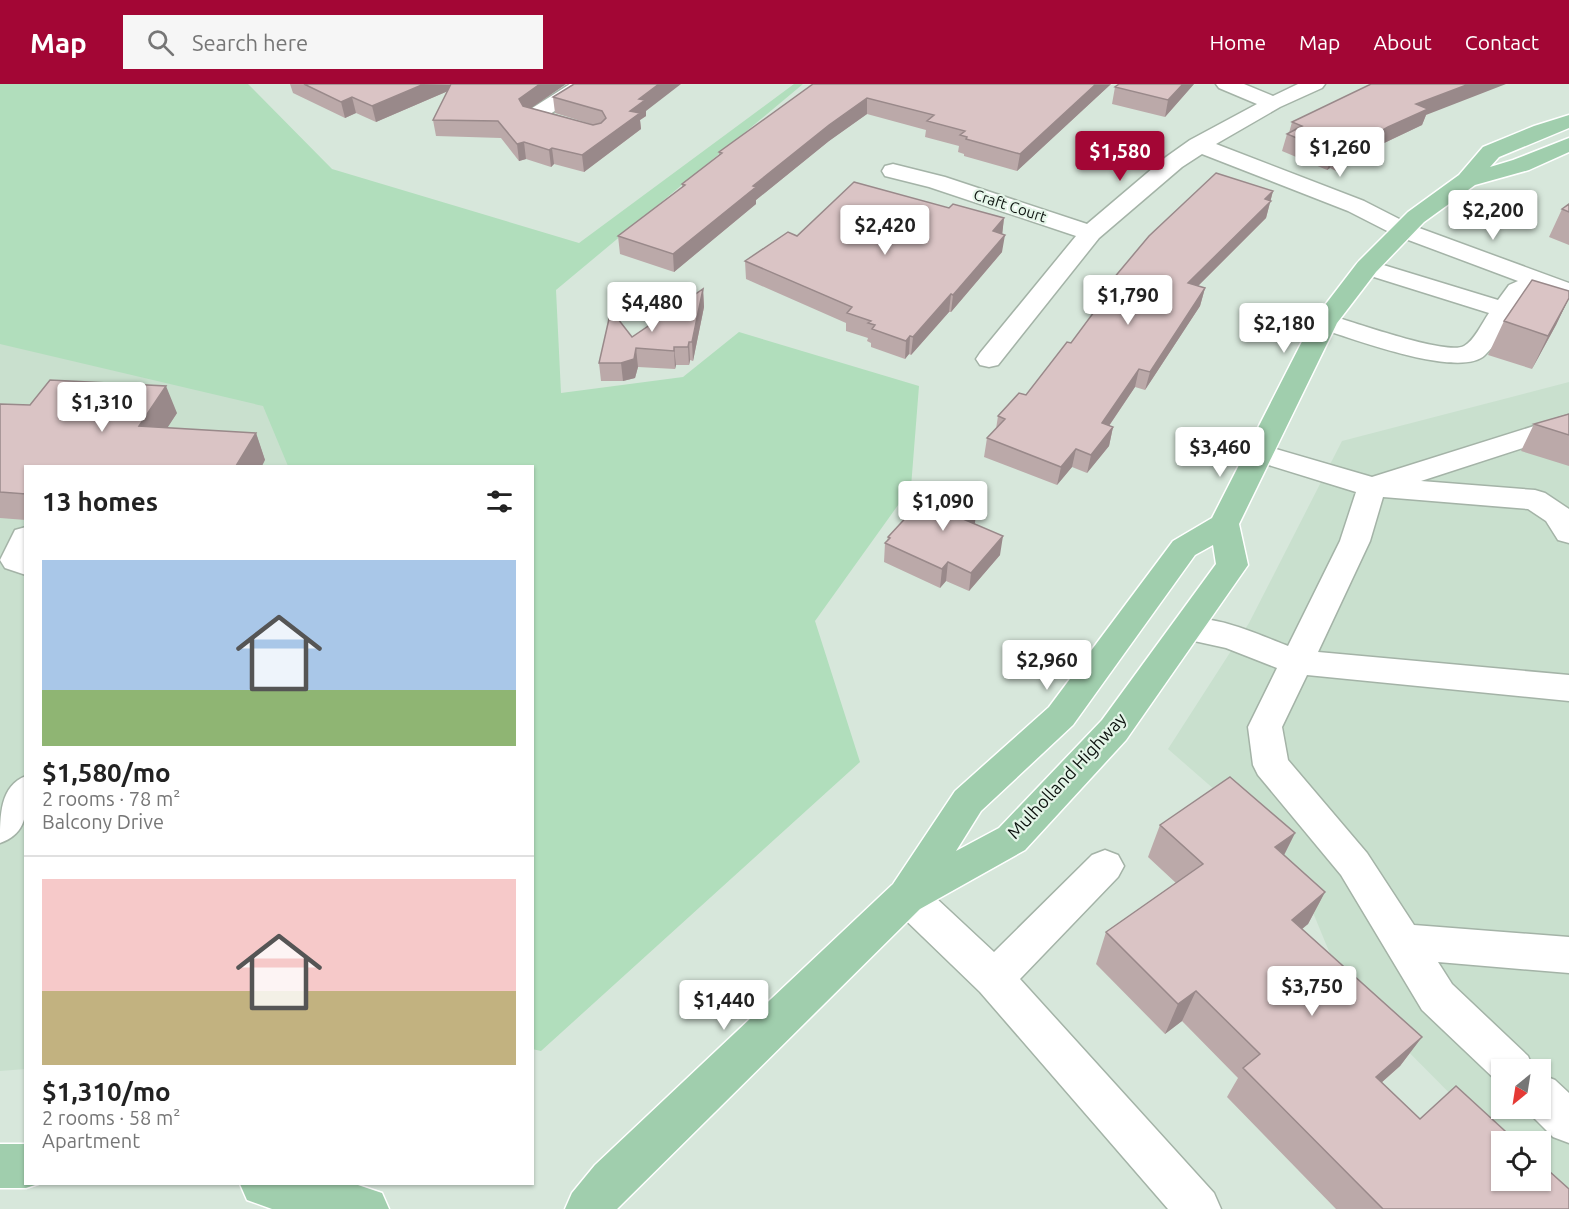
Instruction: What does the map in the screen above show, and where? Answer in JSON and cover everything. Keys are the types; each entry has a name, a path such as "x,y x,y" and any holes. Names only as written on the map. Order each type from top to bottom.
{"main road":[{"path":"1224,524 1325,322 1367,267 1416,217 1467,180 1491,152 1541,130 1569,121"},
{"path":"1467,180 1521,165 1569,144"},
{"name":"Mulholland Highway","path":"588,1209 611,1181 907,897 968,801 1061,716 1184,548 1224,524 1232,565 1114,730 1012,839 907,897"},
{"path":"0,1166 24,1166"},
{"path":"267,1185 366,1209"}],"street":[{"path":"584,84 533,117 584,130"},
{"path":"1226,84 1273,103"},
{"path":"989,358 1091,233 1191,150 1273,103 1315,84"},
{"path":"1191,150 1343,216 1403,230 1569,291"},
{"name":"Craft Court","path":"893,171 937,182 1091,233"},
{"path":"1367,267 1504,310"},
{"path":"1325,322 1417,350 1461,356 1475,351 1518,290 1539,280"},
{"path":"1372,487 1569,424"},
{"path":"1259,453 1372,487 1535,500 1557,513 1569,533"},
{"path":"1372,487 1354,541 1265,727 1271,765 1354,864 1437,997 1502,1059"},
{"path":"24,542 16,560 24,563"},
{"path":"1188,629 1231,637 1296,662 1569,688"},
{"path":"0,828 24,793"},
{"path":"994,979 1105,866"},
{"path":"907,897 994,979 1198,1209"},
{"path":"1402,942 1569,955"},
{"path":"1551,1105 1569,1122"}],"shaded area":[{"path":"38,145 316,465 24,465 24,1069 0,1071 0,159"},
{"path":"1569,382 1569,1209 1551,1191 1551,1131 1491,1131 1491,1135 1366,1009 1333,961 1307,898 1255,825 1168,749 1249,623 1342,441"}],"green space":[{"path":"0,84 248,84 332,169 579,243 794,84 803,84 556,290 561,393 683,377 739,332 919,386 911,487 815,621 860,762 541,1051 534,1049 534,465 288,465 263,406 0,344"}],"building":[{"path":"304,84 424,84 372,106 352,97 341,102"},
{"path":"451,84 540,84 519,99 523,106 593,125 601,123 606,118 602,111 553,97 574,84 659,84 639,99 645,100 630,111 640,113 582,155 552,148 549,150 524,142 517,144 498,121 433,120"},
{"path":"813,84 1096,84 1020,154 966,139 967,137 960,135 965,131 927,121 934,115 867,98 829,125 753,186 756,187 673,254 618,236 685,185 682,184 722,153 719,152"},
{"path":"1119,84 1183,84 1168,100 1115,87"},
{"path":"1371,84 1469,84 1416,104 1428,109 1388,127 1341,154 1335,151 1333,153 1287,134 1302,126 1292,122"},
{"path":"1216,173 1273,191 1265,199 1271,201 1188,283 1205,288 1150,372 1139,369 1102,423 1113,427 1091,455 1076,449 1061,467 987,438 1005,419 998,416 1019,393 1026,395 1067,342 1071,343 1117,281 1113,279 1149,236"},
{"path":"854,182 949,208 953,204 1004,218 993,231 1005,235 953,295 951,294 913,337 910,336 906,341 872,329 875,325 868,323 871,321 847,313 852,307 745,261 788,232 797,236"},
{"path":"1569,204 1569,212 1562,209"},
{"path":"1532,280 1569,291 1569,298 1548,336 1504,321"},
{"path":"703,289 692,342 689,342 688,347 674,347 674,351 636,348 634,359 621,363 599,363 611,310 632,337"},
{"path":"50,380 166,386 139,426 256,433 237,465 24,465 24,494 0,492 0,404 30,405"},
{"path":"1569,414 1569,435 1534,424"},
{"path":"927,485 977,504 963,519 1003,536 971,573 948,562 942,569 885,543 912,511 905,508"},
{"path":"1230,777 1295,833 1275,847 1325,892 1292,920 1422,1037 1376,1077 1420,1119 1456,1086 1505,1131 1491,1131 1491,1191 1551,1191 1551,1173 1569,1189 1569,1209 1383,1209 1243,1068 1260,1054 1196,991 1178,1004 1106,932 1203,864 1160,825"}]}
